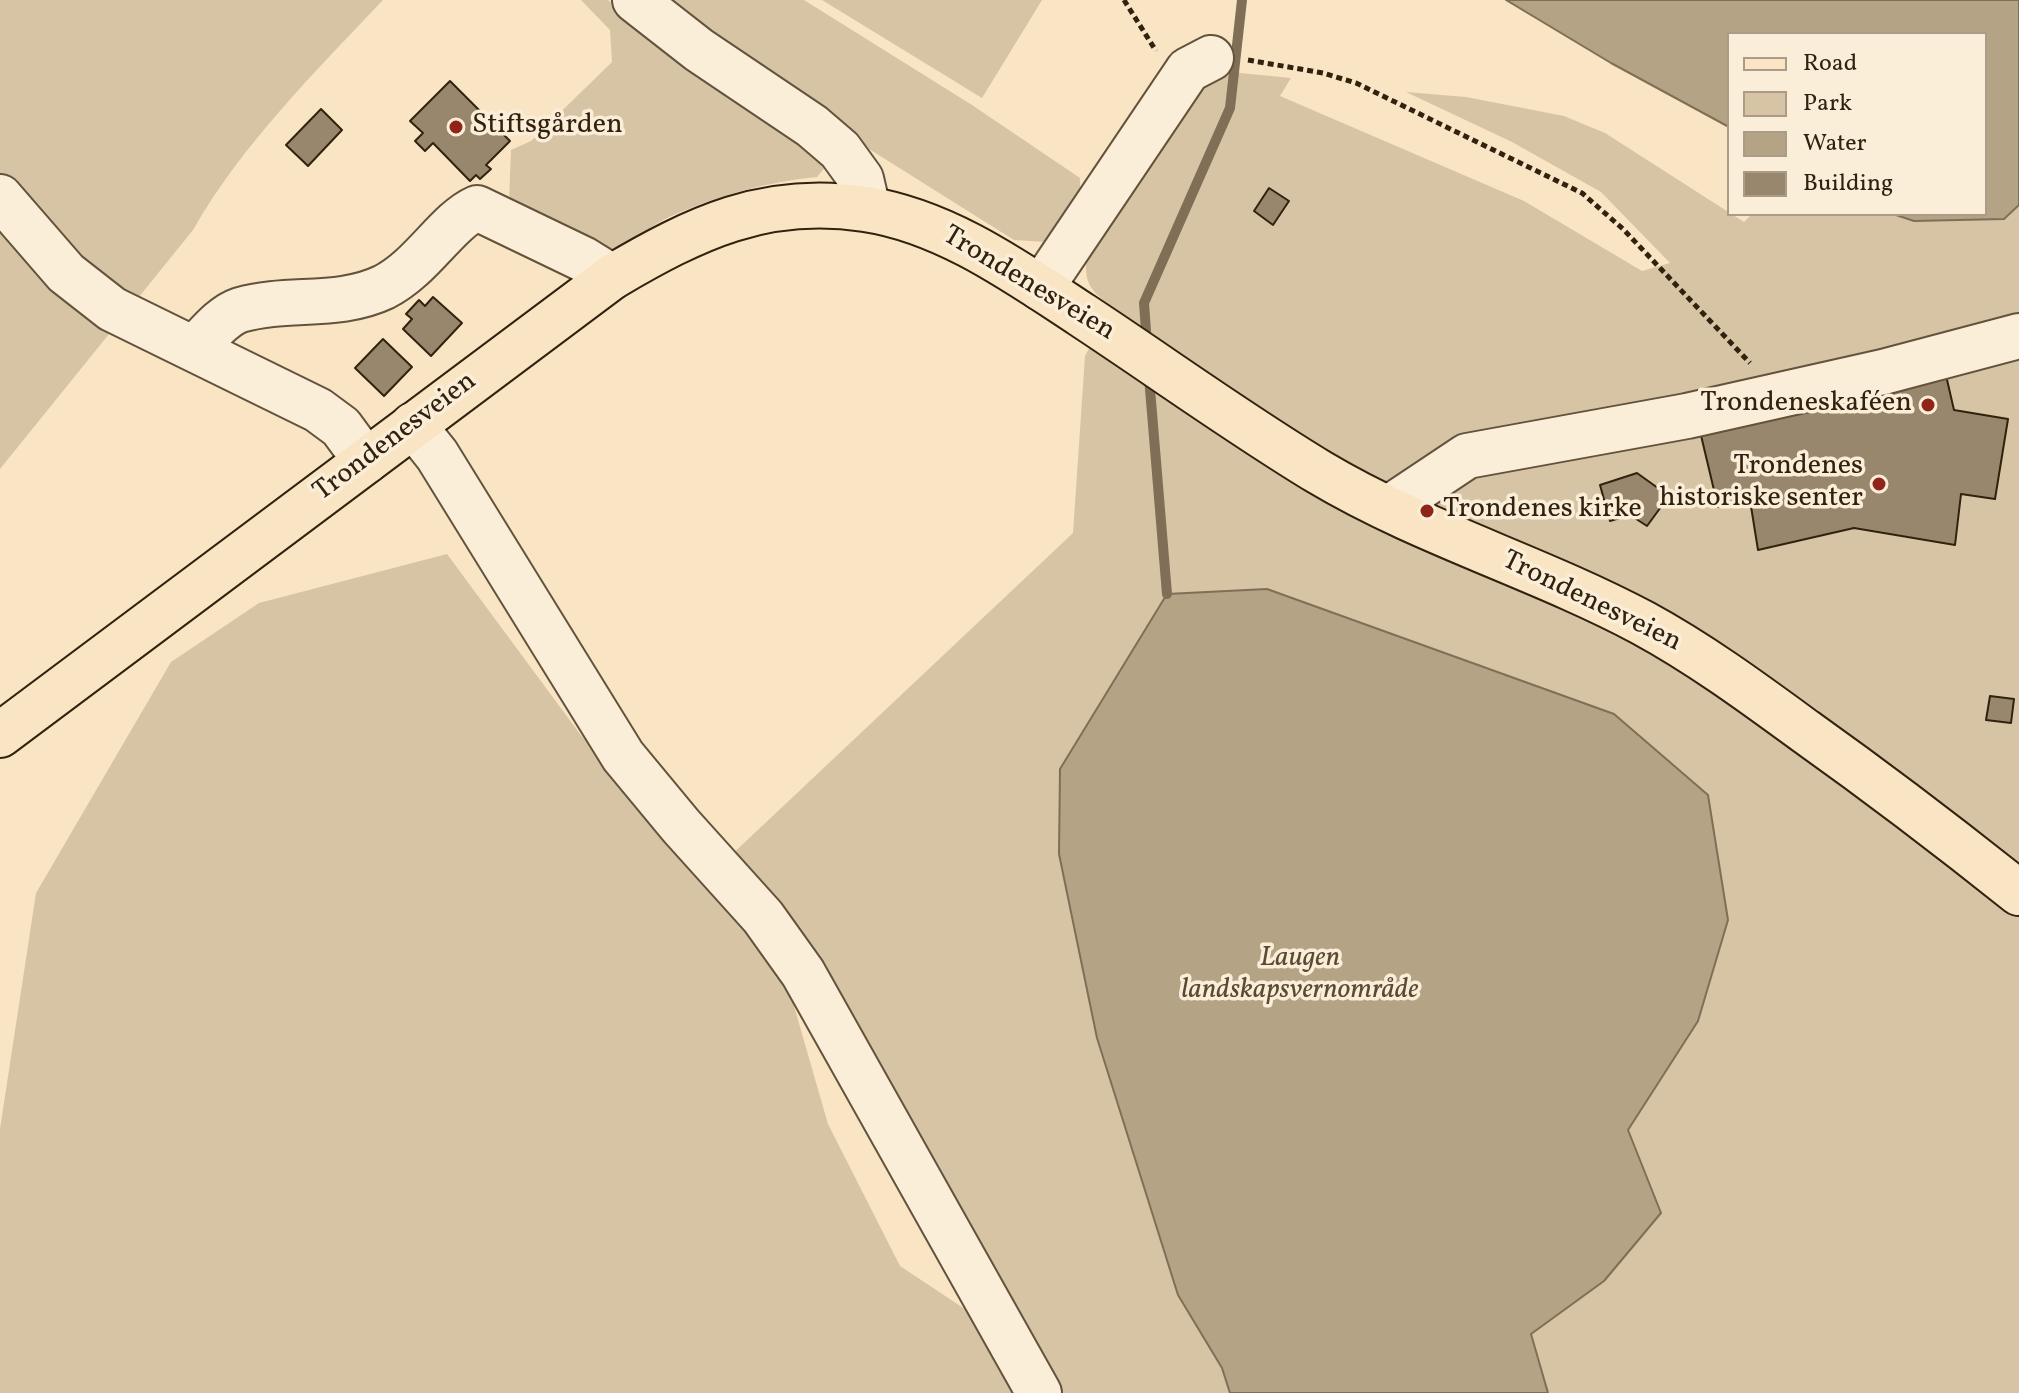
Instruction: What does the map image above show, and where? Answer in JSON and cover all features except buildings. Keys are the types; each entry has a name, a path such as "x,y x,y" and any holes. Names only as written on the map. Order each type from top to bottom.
{"main road":[{"name":"Trondenesveien","path":"0,735 612,277 673,242 737,215 807,205 868,209 909,219 947,234 1041,288 1320,473 1389,508 1543,574 1648,626 1728,675 1878,784 2019,893"}],"lane":[{"path":"635,0 699,50 812,126 840,150 861,179 868,209"},
{"path":"1041,288 1177,86 1197,63 1211,58"},
{"path":"0,197 66,273 112,309 249,373 318,410 341,427 366,461"},
{"path":"194,349 221,321 239,310 346,301 384,287 406,274 477,208 583,259 612,277"},
{"path":"1389,508 1467,456 1687,416 1883,372 2019,336"},
{"path":"413,425 437,455 623,756 787,949 1039,1393"}],"path":[{"path":"1124,0 1177,86"},
{"path":"1211,58 1278,64 1356,83 1582,193 1623,229 1749,360 1756,400"}],"green space":[{"path":"0,0 383,0 257,138 212,198 193,230 0,469"},
{"path":"581,0 608,0 627,17 635,0 804,0 972,105 1080,178 1080,194 1046,242 1014,240 850,137 817,177 760,186 705,203 669,217 622,245 604,250 509,202 511,150 531,141 612,62 610,30"},
{"path":"822,0 1042,0 982,98"},
{"name":"Laugen landskapsvernområde","path":"1210,70 1291,78 1280,96 1524,201 1642,271 1670,263 1601,192 1512,142 1406,92 1466,97 1564,116 1605,133 1727,211 1727,216 1735,216 1744,222 1750,216 1899,216 1914,221 2004,219 2019,205 2019,1393 0,1393 0,1129 36,893 171,662 259,603 447,554 580,734 781,961 828,1124 900,1266 992,1327 726,860 1073,533 1085,356 1112,307 1090,286 1086,273 1087,256"}],"water":[{"path":"1506,0 2019,0 2019,205 2004,219 1914,221 1899,216 1987,216 1987,32 1727,32 1727,126 1611,63"},
{"path":"1267,589 1614,714 1708,795 1728,920 1698,1021 1628,1130 1661,1213 1604,1281 1531,1334 1548,1393 1230,1393 1222,1368 1178,1295 1097,1038 1059,854 1060,769 1167,594"}],"waterway":[{"path":"1147,345 1144,303 1230,108 1242,0"},
{"path":"1149,377 1167,594"}],"place":[{"name":"Stiftsgården","path":"456,127"},
{"name":"Trondeneskaféen","path":"1928,405"},
{"name":"Trondenes historiske senter","path":"1879,484"},
{"name":"Trondenes kirke","path":"1427,511"}]}
